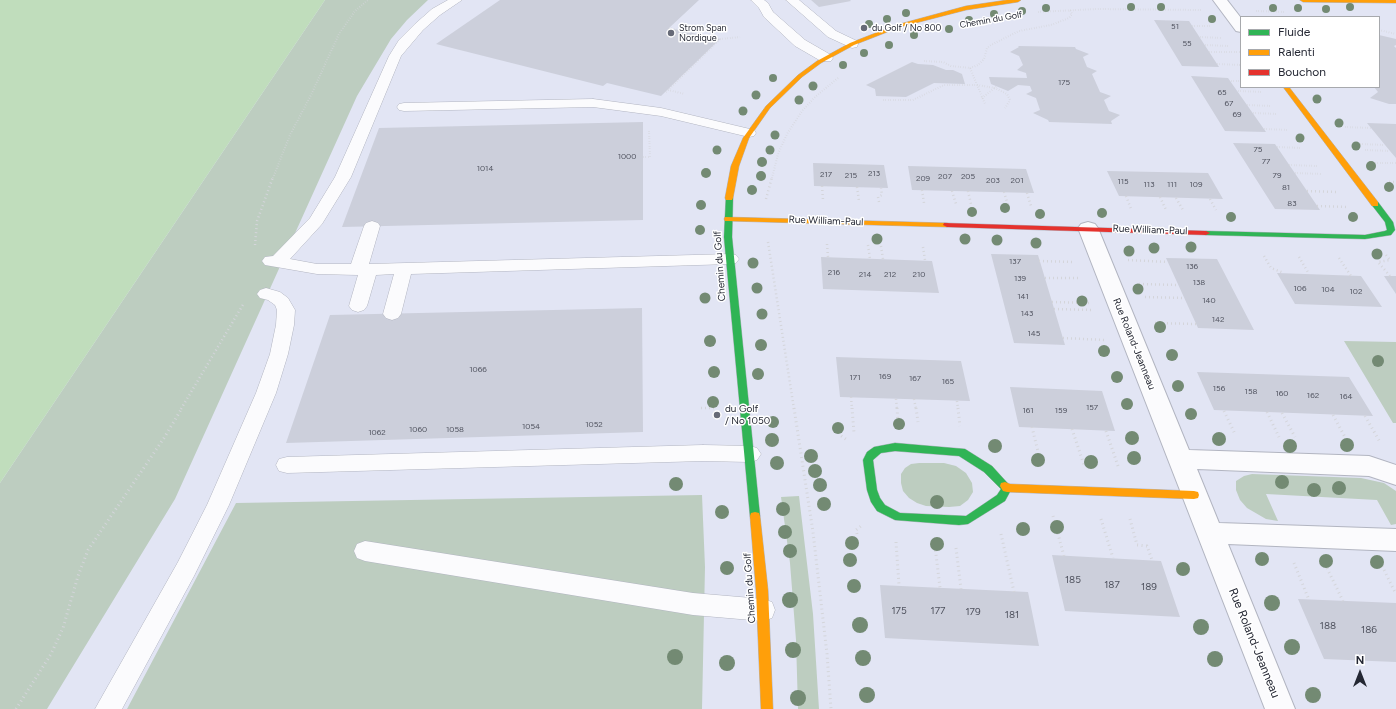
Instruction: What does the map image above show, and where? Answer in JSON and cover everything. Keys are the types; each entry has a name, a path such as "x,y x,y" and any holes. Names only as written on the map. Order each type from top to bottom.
{"street":[{"name":"Chemin du Golf","path":"767,709 763,610 750,454 730,258 728,219 732,177 740,150 749,133 777,97 800,76 826,58 852,44 879,33 919,20 966,8 1002,1 1018,0"},
{"path":"1220,0 1240,27"},
{"path":"1303,0 1393,1"},
{"name":"Rue William-Paul","path":"728,219 1365,237 1388,233 1391,230 1389,222 1287,88"},
{"name":"Rue Roland-Jeanneau","path":"1088,228 1280,709"},
{"path":"1007,488 1001,498 968,520 959,521 899,517 881,508 875,500 872,490 868,460 871,455 878,450 895,447 930,448 961,452 988,468 1007,488 1194,495"},
{"path":"1180,459 1368,466 1379,468 1396,475"},
{"path":"1210,533 1396,540"}],"lane":[{"path":"456,0 436,12 404,43 395,56 368,116 354,153 339,184 316,221 275,261 318,269 363,269 730,258"},
{"path":"757,0 764,6 768,14 800,43 826,58"},
{"path":"792,0 832,34 852,44"},
{"path":"404,107 593,103 661,112 749,133"},
{"path":"358,306 363,269 372,226"},
{"path":"392,314 404,268"},
{"path":"108,709 186,569 218,505 266,393 279,354 285,325 286,310 282,302 274,296 266,294"},
{"path":"287,465 703,453 750,454"},
{"path":"364,551 693,604 763,610"}],"path":[{"path":"256,248 257,220 290,135 311,95 339,34 355,11 368,0"},
{"name":"Chemin du Golf","path":"1034,13 1117,8 1206,10"},
{"path":"924,61 943,62 951,66 970,68 978,65 984,59 988,48 991,45 1019,32 1051,25 1069,18 1072,14 1070,10"},
{"path":"1192,26 1217,26"},
{"path":"669,28 720,39 740,37"},
{"path":"693,33 698,28"},
{"path":"1380,30 1396,34"},
{"path":"1200,37 1226,38"},
{"path":"664,93 720,39"},
{"path":"1205,45 1232,46"},
{"path":"1209,52 1240,52"},
{"path":"1217,64 1240,65"},
{"path":"970,68 985,104"},
{"path":"765,206 768,187 778,154 787,134 802,111 815,97 842,75"},
{"path":"1231,81 1240,81"},
{"path":"883,100 913,100 944,85 977,85 996,87 1007,94 1010,97 1009,103 1005,108"},
{"path":"982,98 996,87"},
{"path":"668,90 685,94"},
{"path":"1238,91 1266,93"},
{"path":"1247,105 1276,106"},
{"path":"1253,113 1282,114"},
{"path":"1343,127 1371,128"},
{"path":"643,157 650,157 649,129"},
{"path":"1264,130 1294,130"},
{"path":"1356,144 1385,144"},
{"path":"1277,147 1307,148"},
{"path":"1361,150 1390,151"},
{"path":"1372,163 1396,163"},
{"path":"1290,166 1320,166"},
{"path":"1295,174 1326,174"},
{"path":"822,186 823,201"},
{"path":"857,188 859,202"},
{"path":"879,204 878,197 882,195 881,188"},
{"path":"1307,191 1341,192"},
{"path":"1317,206 1352,208"},
{"path":"768,240 813,532 828,654 831,709"},
{"path":"1382,250 1390,260 1378,262 1390,276"},
{"path":"1262,252 1272,268 1284,273"},
{"path":"1298,254 1309,274"},
{"path":"1336,254 1351,276"},
{"path":"1124,260 1168,262"},
{"path":"1039,261 1080,262"},
{"path":"1045,278 1086,278"},
{"path":"1134,284 1178,285"},
{"path":"1139,296 1184,298"},
{"path":"16,709 52,654 63,628 78,576 88,550 164,438 245,301"},
{"path":"1052,302 1095,303"},
{"path":"1054,309 1098,310"},
{"path":"1150,322 1196,324"},
{"path":"1063,338 1108,340"},
{"path":"851,397 854,433"},
{"path":"896,399 899,427"},
{"path":"914,399 919,428"},
{"path":"957,401 960,430"},
{"path":"701,408 716,408"},
{"path":"1224,411 1235,435"},
{"path":"1267,412 1282,443"},
{"path":"1282,413 1299,443"},
{"path":"1333,415 1349,445"},
{"path":"1365,416 1382,446"},
{"path":"1032,427 1042,466"},
{"path":"1072,429 1085,468"},
{"path":"1106,431 1119,469"},
{"path":"1052,511 1064,556"},
{"path":"1100,513 1113,558"},
{"path":"1129,515 1137,545 1147,546 1152,560"},
{"path":"1001,534 1014,592"},
{"path":"895,536 899,585"},
{"path":"935,545 940,588"},
{"path":"956,546 961,589"},
{"path":"1291,558 1309,600"},
{"path":"1323,560 1343,601"},
{"path":"1379,562 1396,594"}],"shaded area":[{"path":"0,0 325,0 0,483"},
{"path":"325,0 428,0 407,20 391,39 357,96 175,499 47,709 0,709 0,483"},
{"path":"1344,341 1396,342 1396,423 1393,423"},
{"path":"944,463 956,466 966,473 972,483 973,492 968,500 960,506 949,507 926,506 909,498 903,491 901,474 905,468 911,464"},
{"path":"1252,474 1361,478 1384,483 1396,491 1396,524 1391,525 1377,500 1266,494 1278,521 1266,519 1247,508 1240,500 1236,490 1236,481 1244,476"},
{"path":"702,495 705,567 702,709 127,709 236,503"},
{"path":"799,496 813,614 819,709 798,709 796,640 790,563 781,497"}],"building":[{"path":"500,0 699,0 669,28 720,39 661,96 607,83 603,86 436,44"},
{"path":"811,0 850,0 851,1 819,7"},
{"path":"1154,20 1189,21 1219,67 1182,66"},
{"path":"1380,35 1396,39 1396,45 1394,46 1396,48 1396,104 1389,104 1370,98 1378,92 1375,88 1380,88"},
{"path":"1018,46 1075,47 1076,49 1089,54 1083,57 1087,67 1097,71 1092,74 1100,92 1111,96 1104,100 1109,111 1120,115 1111,121 1112,124 1049,122 1048,120 1033,113 1040,110 1036,98 1026,94 1032,91 1030,86 1018,85 1008,91 991,84 989,77 1027,78 1026,73 1017,70 1023,65 1019,56 1010,52 1019,47"},
{"path":"912,62 933,65 946,70 953,70 962,74 965,84 934,83 906,97 876,96 875,89 866,85"},
{"path":"1191,76 1228,78 1266,132 1225,131"},
{"path":"643,122 643,220 342,227 379,128"},
{"path":"1367,123 1396,124 1396,158 1390,151"},
{"path":"1233,143 1275,144 1320,210 1275,209"},
{"path":"813,163 884,165 888,188 814,186"},
{"path":"908,166 1026,169 1034,193 912,190"},
{"path":"1107,171 1208,173 1223,199 1119,196"},
{"path":"991,254 1038,255 1065,345 1014,343"},
{"path":"821,257 932,261 939,293 823,289"},
{"path":"1166,258 1217,259 1254,330 1198,328"},
{"path":"1277,273 1361,276 1382,307 1295,304"},
{"path":"1384,276 1396,276 1396,294"},
{"path":"642,308 643,432 286,443 330,315"},
{"path":"836,357 961,361 970,401 840,397"},
{"path":"1197,372 1349,377 1373,416 1214,410"},
{"path":"1010,387 1102,391 1115,431 1019,427"},
{"path":"1052,555 1161,561 1180,617 1065,611"},
{"path":"880,585 1028,592 1039,646 885,638"},
{"path":"1298,599 1396,603 1396,662 1324,659"}],"traffic: fast":[{"path":"729,198 728,237 755,516"},
{"path":"1206,233 1365,237 1388,233 1391,230 1389,222 1375,204"},
{"path":"1005,486 988,469 961,452 895,447 878,450 871,455 868,460 872,490 875,499 881,508 899,517 959,521 968,520 1001,498 1007,488"}],"traffic: slow":[{"path":"729,198 735,166 746,138 768,107 800,76 819,62 852,44 898,26 966,8 1018,0"},
{"path":"1303,0 1396,1"},
{"path":"1287,88 1375,204"},
{"path":"728,219 947,225"},
{"path":"1005,486 1007,488 1194,495"},
{"path":"755,516 762,590 767,709"}],"traffic: jam":[{"path":"947,225 1206,233"}],"place":[{"name":"du Golf / No 800","path":"864,28"},
{"name":"Strom Span Nordique","path":"671,33"},
{"name":"du Golf / No 1050","path":"717,415"}]}
